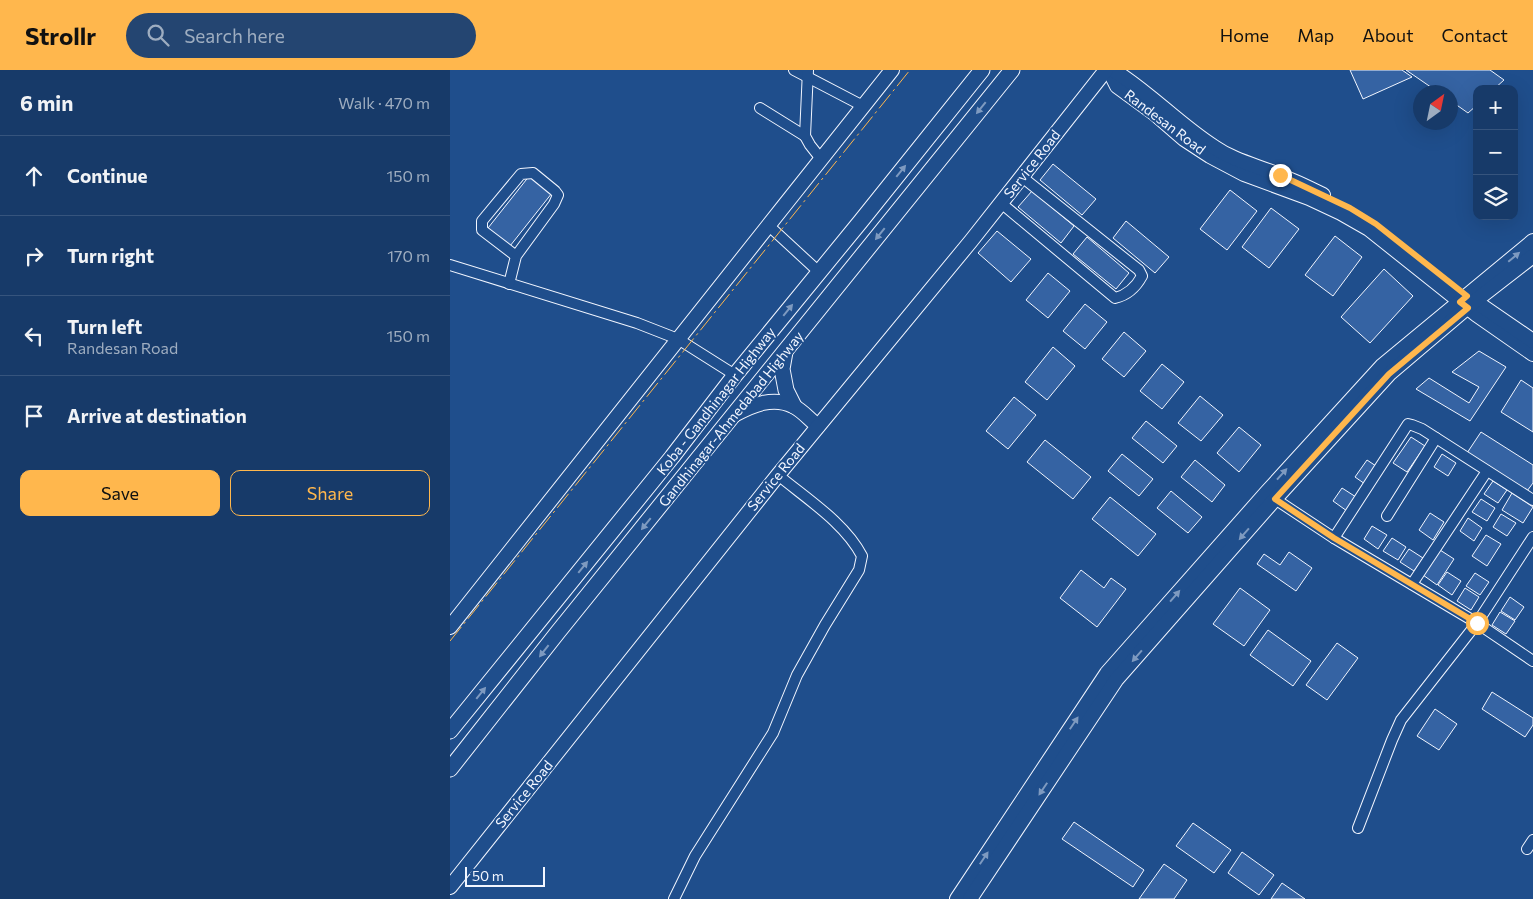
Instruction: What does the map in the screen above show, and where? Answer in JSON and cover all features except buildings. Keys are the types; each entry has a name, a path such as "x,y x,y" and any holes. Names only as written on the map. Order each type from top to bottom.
{"main road":[{"name":"Koba - Gandhinagar Highway","path":"450,731 982,70"},
{"name":"Gandhinagar-Ahmedabad Highway","path":"450,769 1012,70"},
{"path":"786,351 782,370 786,390 794,406"}],"street":[{"path":"794,70 808,74 863,106"},
{"path":"450,626 892,70"},
{"name":"Service Road","path":"450,887 778,475 838,404 1109,70"},
{"name":"Randesan Road","path":"1109,70 1128,79 1215,148 1243,162 1280,175 1321,194 1350,208 1376,224 1533,354"},
{"path":"805,136 808,74"},
{"path":"760,108 805,136 821,159"},
{"path":"509,284 516,256 554,204 558,195 533,174 521,174 482,221 482,230 516,256"},
{"path":"1001,203 1115,298 1126,295 1140,279 1142,276 1138,270 1022,177"},
{"path":"768,225 819,272"},
{"path":"970,899 1116,680 1275,499 1389,374 1533,241"},
{"path":"957,899 1107,673 1267,492 1382,366 1533,256"},
{"path":"450,265 637,323 678,338 735,375"},
{"name":"Randesan Road","path":"1468,302 1533,341"},
{"path":"734,415 753,404 780,402 794,406 818,426"},
{"path":"1334,538 1408,424 1436,438 1533,500"},
{"path":"1387,516 1436,438"},
{"path":"1412,584 1488,471"},
{"path":"674,899 695,856 773,734 797,675 859,570 862,556 844,529 778,475"},
{"path":"1275,499 1334,538 1477,623 1533,661"},
{"path":"1358,828 1392,740 1402,720 1477,623 1533,537"},
{"path":"1527,849 1533,840"}],"power":[{"path":"450,641 910,70"}],"route":[{"path":"1280,175 1350,208 1376,224 1467,296 1460,302 1468,308 1389,374 1275,499 1334,538 1477,623"}]}
